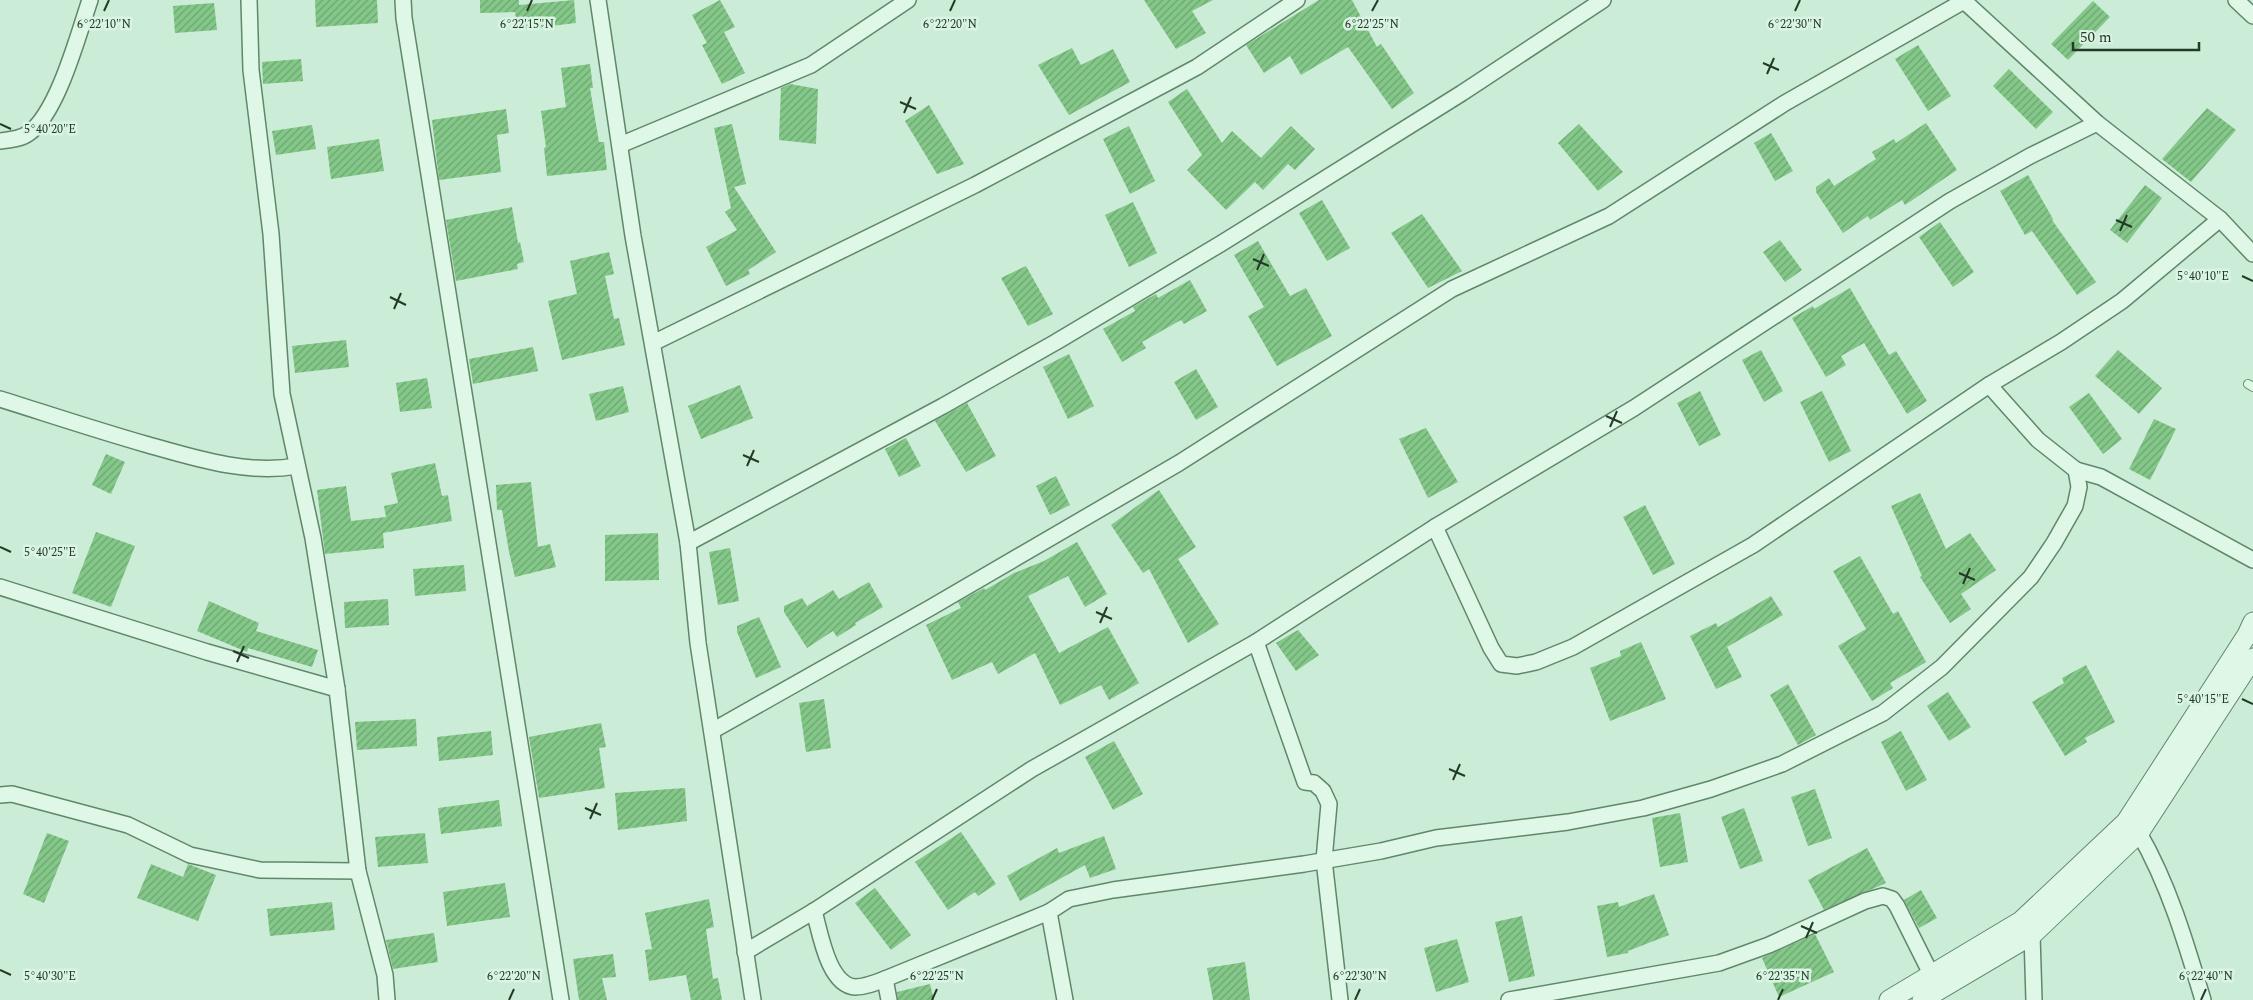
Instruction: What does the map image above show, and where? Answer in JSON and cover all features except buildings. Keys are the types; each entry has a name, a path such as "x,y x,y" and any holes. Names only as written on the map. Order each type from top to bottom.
{"street":[{"path":"0,141 12,140 29,133 46,117 90,0"},
{"path":"249,0 251,70 271,234 282,394 313,538 337,689 358,871 385,975 387,1000"},
{"path":"403,0 404,18 431,200 561,1000"},
{"path":"598,0 633,236 688,544 698,643 753,1000"},
{"path":"620,145 811,65 908,0"},
{"path":"653,342 975,185 1189,71 1297,0"},
{"path":"688,544 943,406 1056,342 1222,243 1462,93 1603,0"},
{"path":"2236,0 2253,16"},
{"path":"712,731 930,608 1179,463 1452,289 1609,216 1785,102 1964,1 2097,123 2220,220 2253,254"},
{"path":"745,952 814,911 1032,769 1256,642 1434,527 1634,408 1950,202 2030,156 2097,123"},
{"path":"1434,527 1491,648 1501,664 1517,666 1536,662 1573,647 1753,545 1989,386 2061,342 2122,301 2220,220"},
{"path":"1989,386 2038,440 2076,470 2101,477 2253,560"},
{"path":"0,399 194,458 250,469 280,470 298,466"},
{"path":"814,911 833,972 841,982 853,987 865,986 1049,912 1068,899 1113,890 1324,860 1436,838 1568,822 1643,808 1710,789 1782,764 1883,713 1942,668 2031,576 2054,543 2075,506 2078,487 2076,470"},
{"path":"0,587 208,652 337,689"},
{"path":"1889,1000 2021,921 2126,822 2247,635 2253,622"},
{"path":"1256,642 1305,782 1314,783 1323,791 1329,804 1324,860 1340,1000"},
{"path":"1923,1000 2032,935 2139,834 2253,658"},
{"path":"0,795 12,794 128,825 190,855 198,857 260,870 358,871"},
{"path":"2139,834 2152,855 2184,937 2203,1000"},
{"path":"1509,1000 1719,963 1769,945 1865,902 1884,896 1892,899 1897,906 1931,974"},
{"path":"1049,912 1065,1000"},
{"path":"2032,935 2034,1000"},
{"path":"886,979 889,1000"}]}
